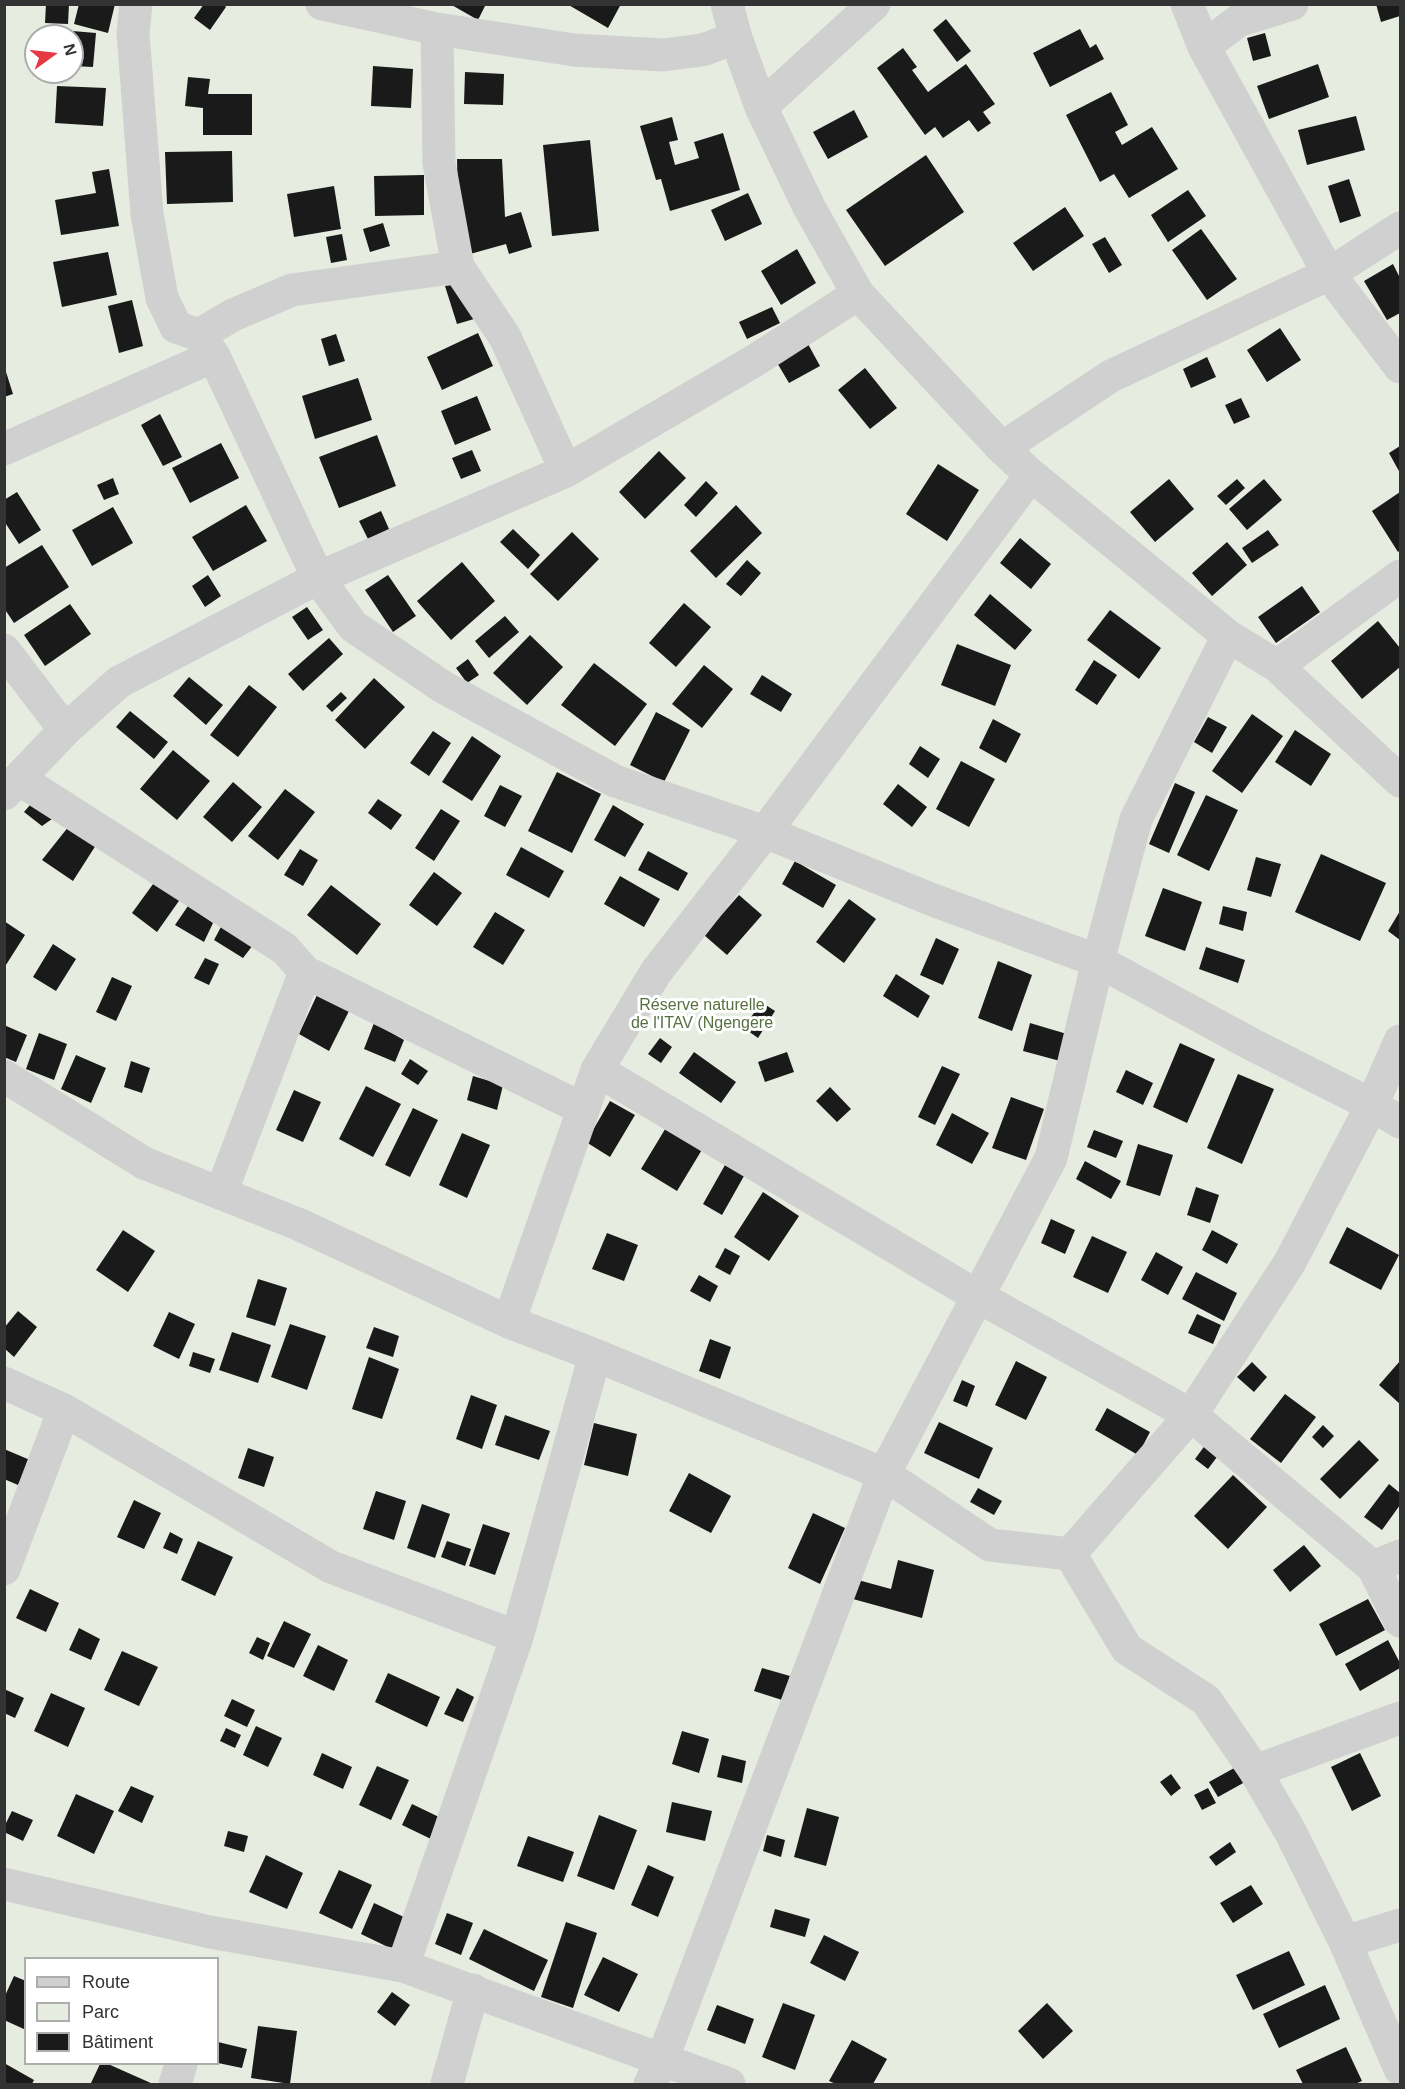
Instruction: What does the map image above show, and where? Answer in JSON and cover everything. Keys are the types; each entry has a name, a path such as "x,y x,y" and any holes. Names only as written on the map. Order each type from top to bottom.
{"street":[{"path":"136,4 133,33 147,214 162,298 176,327 206,346 318,578 353,626 443,687 615,781 765,832 933,900 1098,961 1401,1122"},
{"path":"322,4 437,29 574,50 663,56 702,50 736,38"},
{"path":"727,4 736,38 761,107 809,207 858,294 1002,448 1031,475 1228,636 1277,666 1401,781"},
{"path":"761,107 874,4"},
{"path":"1187,4 1204,47 1329,274 1401,368"},
{"path":"1204,47 1239,21 1292,4"},
{"path":"437,29 439,164 458,267 505,337 566,471"},
{"path":"1002,448 1112,376 1329,274 1401,228"},
{"path":"4,449 206,346 234,315 292,290 458,267"},
{"path":"583,1109 305,972 285,949 12,787 65,730 119,682 318,578 566,471 754,361 858,294"},
{"path":"509,1322 597,1070 656,972 765,832 1031,475"},
{"path":"1277,666 1401,576"},
{"path":"656,2072 884,1474 1051,1158 1098,961 1136,819 1228,636"},
{"path":"4,650 65,730"},
{"path":"221,1193 305,972"},
{"path":"1070,1554 1191,1415 1290,1262 1372,1105 1401,1041"},
{"path":"597,1070 977,1296 1191,1415 1387,1562 1401,1621"},
{"path":"4,1076 144,1163 298,1224 509,1322 884,1474 990,1545 1070,1554"},
{"path":"404,1966 517,1637 595,1355"},
{"path":"4,1383 64,1410 331,1567 517,1637"},
{"path":"4,1569 64,1410"},
{"path":"1070,1554 1127,1649 1206,1700 1255,1771 1291,1833 1345,1942 1401,2069"},
{"path":"1255,1771 1401,1718"},
{"path":"4,1884 208,1945 404,1966 473,1990 656,2072 729,2085"},
{"path":"1345,1942 1401,1925"},
{"path":"447,2085 473,1990"},
{"path":"175,2085 181,2065"}],"green space":[{"name":"Réserve naturelle de l'ITAV (Ngengere","path":"5,5 1400,5 1400,2084 5,2084"}],"building":[{"path":"46,4 69,4 68,24 45,23"},
{"path":"79,4 115,4 108,33 84,27 84,24 74,24"},
{"path":"204,4 223,4 226,7 210,30 194,18"},
{"path":"450,4 486,4 478,20"},
{"path":"567,4 621,4 608,28"},
{"path":"1376,4 1400,4 1400,16 1381,22"},
{"path":"946,19 971,51 957,62 933,30"},
{"path":"1080,29 1090,48 1096,44 1104,59 1050,87 1033,53"},
{"path":"84,32 96,33 93,67 84,67"},
{"path":"1265,33 1271,56 1253,61 1247,38"},
{"path":"903,48 917,67 912,70 928,92 966,64 995,104 983,112 991,123 978,132 969,120 943,138 935,127 925,135 877,68"},
{"path":"1318,64 1329,97 1269,119 1257,86"},
{"path":"373,66 413,69 411,108 371,106"},
{"path":"465,72 504,74 503,105 464,104"},
{"path":"188,77 210,79 208,94 252,94 252,135 203,135 203,108 185,106"},
{"path":"57,86 106,88 103,126 55,123"},
{"path":"1111,92 1128,125 1115,132 1122,145 1152,127 1178,169 1129,198 1114,174 1100,182 1066,115"},
{"path":"854,110 868,137 828,159 813,132"},
{"path":"1356,116 1365,150 1307,165 1298,130"},
{"path":"672,117 678,140 669,142 675,165 699,158 694,142 723,133 740,190 670,211 661,179 656,180 640,126"},
{"path":"590,140 599,231 552,236 543,145"},
{"path":"232,151 233,202 167,204 165,152"},
{"path":"926,155 964,212 885,266 846,210"},
{"path":"457,159 502,159 505,217 521,212 532,247 509,254 506,244 470,254 458,208"},
{"path":"109,169 119,226 61,235 55,200 96,193 92,172"},
{"path":"424,175 424,215 375,216 374,176"},
{"path":"1349,179 1361,216 1340,223 1328,186"},
{"path":"334,186 341,229 294,237 287,194"},
{"path":"1188,190 1206,216 1168,242 1151,215"},
{"path":"748,193 762,224 725,241 711,210"},
{"path":"1065,207 1084,236 1033,271 1013,243"},
{"path":"383,223 390,246 370,252 363,229"},
{"path":"1201,229 1237,279 1207,300 1172,250"},
{"path":"342,234 347,260 331,263 326,237"},
{"path":"1105,237 1122,265 1109,273 1092,244"},
{"path":"797,249 816,283 781,305 761,271"},
{"path":"108,252 117,295 62,307 53,262"},
{"path":"1393,264 1400,278 1400,313 1387,320 1364,281"},
{"path":"453,285 474,319 457,324 445,286"},
{"path":"132,300 143,346 119,353 108,306"},
{"path":"772,307 780,323 747,339 739,322"},
{"path":"1280,328 1301,360 1267,382 1247,350"},
{"path":"478,333 493,366 442,390 427,357"},
{"path":"336,334 345,361 329,366 321,339"},
{"path":"808,344 820,366 789,383 776,361"},
{"path":"1207,357 1216,377 1191,388 1183,369"},
{"path":"865,368 897,408 870,429 838,390"},
{"path":"4,372 6,372 13,394 4,397"},
{"path":"358,378 372,420 315,439 302,396"},
{"path":"477,396 491,430 455,445 441,411"},
{"path":"1241,398 1250,417 1234,424 1225,405"},
{"path":"160,414 182,457 163,466 141,425"},
{"path":"377,435 396,486 339,508 319,457"},
{"path":"221,443 239,478 190,503 172,468"},
{"path":"1400,446 1400,473 1389,453"},
{"path":"472,450 481,471 461,479 452,458"},
{"path":"659,451 686,478 645,519 619,492"},
{"path":"938,464 979,490 947,541 906,514"},
{"path":"113,478 119,494 104,500 97,485"},
{"path":"1169,479 1194,509 1155,542 1130,512"},
{"path":"1237,479 1245,488 1226,505 1217,496"},
{"path":"1264,479 1282,500 1247,530 1229,509"},
{"path":"706,481 718,493 696,517 684,505"},
{"path":"17,492 41,530 19,544 4,521 4,500"},
{"path":"1400,492 1400,550 1398,552 1372,511"},
{"path":"246,505 267,541 213,571 192,537"},
{"path":"736,505 762,533 716,578 690,551"},
{"path":"113,507 133,543 92,566 72,530"},
{"path":"381,511 389,529 368,539 359,521"},
{"path":"513,529 540,555 528,569 500,542"},
{"path":"1268,530 1279,545 1252,563 1242,548"},
{"path":"572,532 599,559 558,601 530,574"},
{"path":"1020,538 1051,564 1031,589 1000,563"},
{"path":"1227,542 1247,565 1212,596 1192,573"},
{"path":"42,545 69,587 14,623 4,608 4,568"},
{"path":"747,560 761,573 741,596 726,584"},
{"path":"462,562 495,601 451,640 417,601"},
{"path":"208,575 221,596 205,607 192,586"},
{"path":"388,575 416,616 393,632 365,590"},
{"path":"1302,586 1320,612 1276,643 1258,617"},
{"path":"990,594 1032,630 1015,650 974,615"},
{"path":"684,603 711,627 676,667 649,643"},
{"path":"70,604 91,634 45,666 24,635"},
{"path":"307,607 323,630 308,640 292,617"},
{"path":"1110,610 1161,648 1139,679 1087,640"},
{"path":"505,616 519,632 489,658 475,641"},
{"path":"1378,621 1400,648 1400,667 1362,699 1331,661"},
{"path":"530,635 563,667 527,705 493,673"},
{"path":"329,638 343,654 303,691 288,674"},
{"path":"957,644 1011,665 995,706 941,685"},
{"path":"468,659 479,675 467,683 456,668"},
{"path":"1094,660 1117,675 1097,705 1075,690"},
{"path":"594,663 647,704 615,746 561,705"},
{"path":"704,665 733,689 702,728 672,704"},
{"path":"762,675 792,694 781,712 750,694"},
{"path":"189,677 223,705 206,725 173,696"},
{"path":"374,678 405,707 365,749 335,720"},
{"path":"249,685 277,707 238,757 210,735"},
{"path":"341,692 347,698 332,712 326,706"},
{"path":"130,711 168,742 154,759 116,727"},
{"path":"656,712 690,730 664,782 630,765"},
{"path":"1252,714 1283,736 1242,793 1212,771"},
{"path":"1208,717 1227,727 1212,753 1194,742"},
{"path":"993,719 1021,734 1006,763 979,748"},
{"path":"1295,730 1331,754 1311,786 1275,762"},
{"path":"433,731 451,743 429,776 410,763"},
{"path":"472,736 501,756 472,801 442,782"},
{"path":"920,746 940,759 928,778 909,764"},
{"path":"173,750 210,781 177,820 140,789"},
{"path":"961,761 995,779 969,827 936,809"},
{"path":"557,772 601,794 572,853 528,831"},
{"path":"233,782 262,807 232,842 203,817"},
{"path":"1175,783 1195,792 1169,853 1149,844"},
{"path":"898,784 927,807 912,827 883,804"},
{"path":"500,785 522,796 505,827 484,816"},
{"path":"285,789 315,812 278,860 248,836"},
{"path":"1206,795 1238,810 1209,871 1177,855"},
{"path":"378,799 402,815 391,830 368,813"},
{"path":"30,805 52,819 42,826 24,812"},
{"path":"613,805 644,824 625,857 594,840"},
{"path":"441,809 460,821 434,861 415,848"},
{"path":"69,826 96,845 73,881 42,860"},
{"path":"521,847 564,871 549,898 506,875"},
{"path":"300,849 318,860 303,886 284,875"},
{"path":"648,851 688,873 678,891 638,870"},
{"path":"1321,854 1386,883 1360,941 1295,912"},
{"path":"1256,857 1281,864 1271,897 1247,890"},
{"path":"795,861 836,885 823,908 782,884"},
{"path":"434,872 462,893 437,926 409,905"},
{"path":"620,876 660,899 644,927 604,904"},
{"path":"156,880 181,898 157,932 132,913"},
{"path":"331,885 381,924 357,955 307,915"},
{"path":"1163,888 1202,902 1185,951 1145,936"},
{"path":"739,895 762,915 727,955 704,935"},
{"path":"849,899 876,919 844,963 816,942"},
{"path":"188,906 213,923 204,942 175,925"},
{"path":"1223,906 1247,912 1243,931 1219,924"},
{"path":"1400,911 1400,940 1388,931"},
{"path":"495,912 525,930 503,965 473,947"},
{"path":"4,921 25,935 4,968"},
{"path":"222,925 253,945 243,958 214,940"},
{"path":"936,938 959,949 943,985 920,975"},
{"path":"53,944 76,959 56,991 33,977"},
{"path":"1206,947 1245,960 1238,983 1199,969"},
{"path":"205,958 219,964 209,985 194,978"},
{"path":"998,961 1032,975 1012,1031 978,1018"},
{"path":"896,974 930,996 918,1018 883,996"},
{"path":"112,977 132,986 116,1021 96,1012"},
{"path":"317,995 349,1011 329,1051 299,1034"},
{"path":"761,1002 775,1011 758,1038 744,1028"},
{"path":"374,1023 404,1040 395,1062 364,1049"},
{"path":"1030,1023 1067,1034 1060,1061 1023,1051"},
{"path":"4,1025 27,1035 16,1062 4,1057"},
{"path":"39,1033 67,1044 54,1080 26,1069"},
{"path":"660,1038 672,1047 661,1063 648,1054"},
{"path":"1180,1043 1215,1059 1187,1123 1153,1107"},
{"path":"694,1052 736,1082 721,1103 679,1073"},
{"path":"787,1052 794,1072 765,1082 758,1062"},
{"path":"76,1055 106,1068 91,1103 61,1089"},
{"path":"410,1059 428,1071 418,1085 401,1074"},
{"path":"131,1061 150,1068 142,1093 124,1087"},
{"path":"942,1066 960,1074 935,1125 918,1117"},
{"path":"1126,1070 1153,1083 1143,1105 1116,1092"},
{"path":"1238,1074 1274,1089 1242,1164 1207,1148"},
{"path":"473,1076 503,1085 497,1110 467,1100"},
{"path":"366,1086 401,1104 373,1157 339,1139"},
{"path":"830,1087 851,1109 837,1122 816,1101"},
{"path":"294,1090 321,1102 303,1142 276,1130"},
{"path":"1011,1097 1044,1109 1026,1160 992,1148"},
{"path":"610,1101 635,1115 610,1157 586,1142"},
{"path":"413,1108 438,1120 410,1177 385,1165"},
{"path":"952,1113 989,1133 972,1164 936,1145"},
{"path":"667,1126 703,1148 677,1191 641,1169"},
{"path":"1094,1130 1123,1141 1116,1158 1087,1147"},
{"path":"462,1133 490,1145 467,1198 439,1185"},
{"path":"1138,1144 1173,1155 1160,1196 1126,1185"},
{"path":"1085,1161 1121,1181 1111,1199 1076,1179"},
{"path":"725,1165 744,1176 722,1215 703,1204"},
{"path":"1196,1187 1219,1195 1210,1223 1187,1215"},
{"path":"763,1192 799,1216 769,1261 734,1237"},
{"path":"1051,1219 1075,1230 1065,1254 1041,1243"},
{"path":"1347,1227 1399,1255 1381,1290 1329,1263"},
{"path":"123,1230 155,1251 128,1292 96,1270"},
{"path":"1212,1230 1238,1244 1227,1264 1202,1250"},
{"path":"607,1233 638,1245 624,1281 592,1269"},
{"path":"1092,1236 1127,1252 1108,1293 1073,1277"},
{"path":"725,1248 740,1256 730,1275 715,1267"},
{"path":"1156,1252 1183,1267 1168,1295 1141,1280"},
{"path":"1196,1272 1237,1293 1224,1321 1182,1299"},
{"path":"699,1275 718,1286 710,1302 690,1291"},
{"path":"258,1279 287,1288 275,1326 246,1317"},
{"path":"18,1311 37,1327 14,1357 4,1348 4,1328"},
{"path":"169,1312 195,1324 179,1359 153,1346"},
{"path":"1197,1314 1221,1325 1213,1344 1188,1333"},
{"path":"290,1324 326,1336 307,1390 271,1377"},
{"path":"374,1327 399,1336 393,1357 366,1348"},
{"path":"232,1332 271,1345 258,1383 219,1370"},
{"path":"710,1339 731,1347 720,1379 699,1371"},
{"path":"193,1352 215,1359 210,1373 189,1366"},
{"path":"369,1357 399,1369 382,1419 352,1409"},
{"path":"1016,1361 1047,1377 1026,1420 995,1405"},
{"path":"1400,1361 1400,1404 1379,1385"},
{"path":"1252,1362 1267,1377 1254,1392 1237,1377"},
{"path":"962,1380 975,1386 967,1407 953,1401"},
{"path":"1285,1394 1316,1417 1281,1463 1250,1439"},
{"path":"471,1395 497,1405 482,1449 456,1439"},
{"path":"1107,1408 1150,1432 1138,1455 1095,1430"},
{"path":"505,1415 550,1431 539,1460 495,1445"},
{"path":"939,1422 993,1448 979,1479 924,1453"},
{"path":"594,1423 637,1434 628,1476 584,1465"},
{"path":"1323,1425 1334,1436 1323,1448 1312,1437"},
{"path":"1359,1440 1379,1460 1340,1499 1320,1479"},
{"path":"1206,1444 1220,1453 1208,1469 1195,1459"},
{"path":"248,1448 274,1457 264,1487 238,1478"},
{"path":"4,1449 30,1460 18,1485 4,1479"},
{"path":"689,1473 731,1496 711,1533 669,1511"},
{"path":"1233,1475 1267,1507 1228,1549 1194,1516"},
{"path":"1389,1484 1400,1493 1400,1505 1382,1530 1364,1517"},
{"path":"978,1488 1002,1501 994,1515 970,1502"},
{"path":"376,1491 406,1501 394,1540 363,1529"},
{"path":"134,1500 161,1513 144,1549 117,1537"},
{"path":"422,1504 450,1514 435,1558 407,1548"},
{"path":"813,1513 845,1528 820,1584 788,1568"},
{"path":"483,1524 510,1533 495,1575 469,1566"},
{"path":"170,1532 183,1539 177,1554 163,1548"},
{"path":"198,1541 233,1557 215,1596 181,1580"},
{"path":"447,1541 471,1549 465,1566 441,1557"},
{"path":"1304,1545 1321,1566 1290,1592 1273,1570"},
{"path":"898,1560 934,1570 922,1618 853,1599 858,1580 891,1589"},
{"path":"30,1589 59,1603 46,1632 16,1618"},
{"path":"1368,1599 1385,1630 1336,1656 1319,1624"},
{"path":"284,1621 311,1634 294,1668 267,1656"},
{"path":"79,1628 100,1639 91,1660 69,1650"},
{"path":"257,1637 270,1643 263,1660 249,1653"},
{"path":"1388,1640 1400,1663 1400,1668 1360,1691 1345,1664"},
{"path":"318,1645 348,1660 334,1691 303,1676"},
{"path":"122,1651 158,1667 139,1706 104,1690"},
{"path":"762,1668 790,1676 782,1700 754,1691"},
{"path":"388,1673 440,1697 427,1727 375,1702"},
{"path":"457,1688 474,1697 463,1722 444,1714"},
{"path":"4,1689 24,1698 15,1718 4,1713"},
{"path":"51,1693 85,1708 68,1747 34,1731"},
{"path":"232,1699 255,1710 247,1727 224,1716"},
{"path":"256,1726 282,1738 268,1767 243,1755"},
{"path":"226,1728 241,1735 235,1748 220,1741"},
{"path":"682,1731 709,1739 699,1773 672,1764"},
{"path":"322,1753 352,1767 343,1789 313,1775"},
{"path":"1360,1753 1381,1796 1352,1811 1331,1767"},
{"path":"722,1755 746,1761 742,1783 717,1777"},
{"path":"377,1766 409,1780 391,1820 359,1805"},
{"path":"1236,1767 1245,1782 1218,1797 1209,1782"},
{"path":"1171,1774 1181,1788 1171,1796 1160,1782"},
{"path":"131,1786 154,1796 142,1823 118,1811"},
{"path":"1208,1788 1216,1803 1202,1810 1194,1795"},
{"path":"76,1794 114,1811 94,1854 57,1836"},
{"path":"672,1802 712,1811 705,1841 666,1832"},
{"path":"412,1804 441,1818 431,1839 402,1825"},
{"path":"807,1808 839,1817 826,1866 794,1857"},
{"path":"12,1811 33,1820 23,1841 4,1832"},
{"path":"599,1815 637,1830 614,1890 577,1876"},
{"path":"228,1831 248,1836 244,1852 224,1846"},
{"path":"767,1835 785,1840 781,1857 763,1851"},
{"path":"528,1836 574,1852 563,1882 517,1866"},
{"path":"1230,1842 1236,1852 1216,1866 1209,1857"},
{"path":"266,1855 303,1873 287,1909 249,1892"},
{"path":"648,1865 674,1877 658,1917 631,1905"},
{"path":"339,1870 372,1885 352,1929 319,1913"},
{"path":"1251,1885 1263,1904 1233,1923 1220,1903"},
{"path":"374,1903 406,1918 392,1949 361,1934"},
{"path":"775,1909 810,1919 805,1937 770,1927"},
{"path":"447,1913 473,1923 461,1955 435,1944"},
{"path":"566,1922 597,1933 573,2008 541,1997"},
{"path":"484,1929 548,1960 534,1991 469,1959"},
{"path":"824,1935 859,1952 845,1981 810,1963"},
{"path":"1289,1951 1305,1985 1253,2010 1236,1975"},
{"path":"603,1957 638,1974 619,2012 584,1995"},
{"path":"14,1976 24,1980 24,2029 4,2020 4,1998"},
{"path":"1325,1985 1340,2019 1279,2048 1263,2014"},
{"path":"392,1992 410,2005 395,2026 377,2012"},
{"path":"783,2003 815,2015 795,2070 762,2057"},
{"path":"1047,2003 1073,2031 1043,2059 1018,2031"},
{"path":"717,2005 754,2019 745,2044 707,2030"},
{"path":"258,2026 297,2031 290,2084 251,2078"},
{"path":"852,2040 887,2059 873,2084 836,2084 829,2081"},
{"path":"219,2042 247,2049 242,2068 219,2063"},
{"path":"1346,2047 1362,2081 1355,2084 1303,2084 1296,2070"},
{"path":"4,2063 34,2080 32,2084 4,2084"},
{"path":"100,2065 110,2065 153,2084 95,2084 91,2083"}]}
